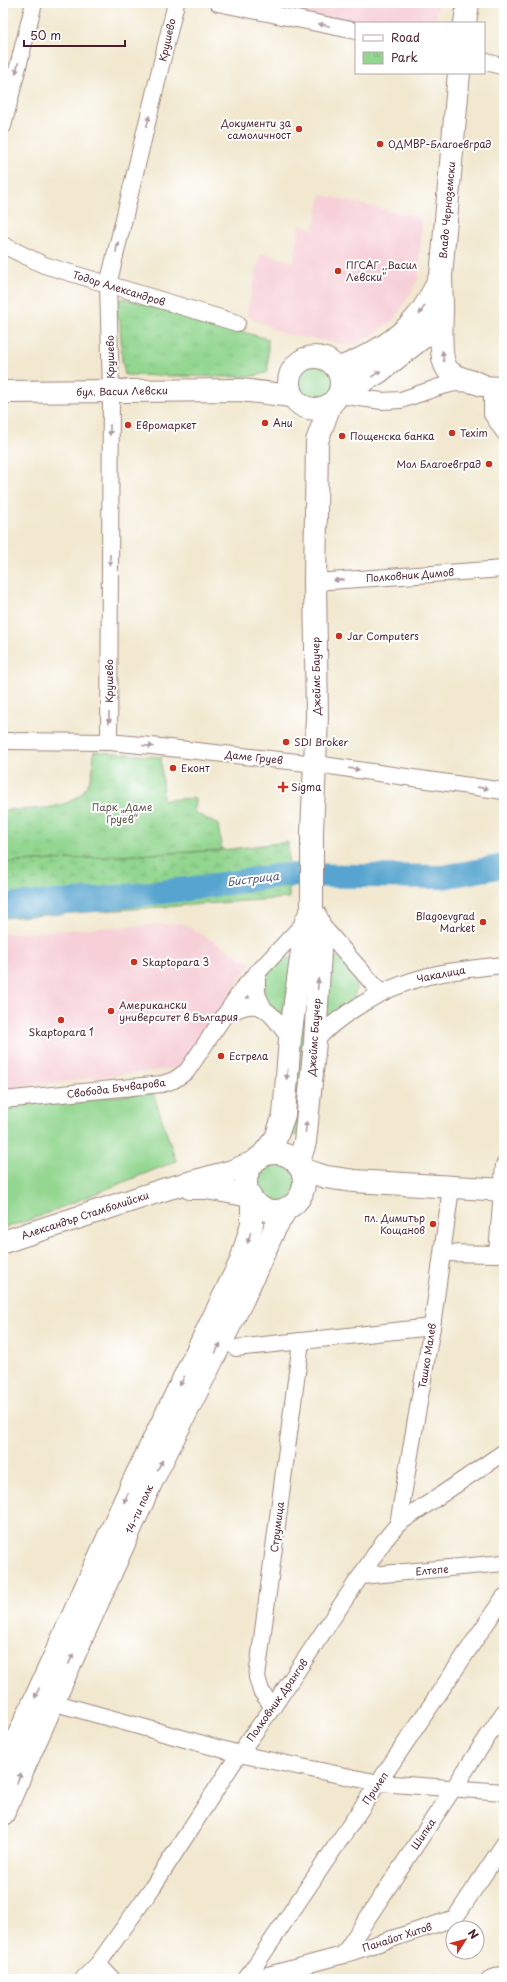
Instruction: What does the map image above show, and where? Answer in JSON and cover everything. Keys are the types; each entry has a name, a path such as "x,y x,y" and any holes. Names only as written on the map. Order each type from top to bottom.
{"street":[{"path":"3,126 34,3"},
{"name":"Крушево","path":"109,742 111,391 108,285 176,3"},
{"path":"218,3 247,6 292,18 355,31"},
{"path":"465,22 468,3"},
{"path":"485,61 504,67"},
{"name":"Владо Черноземски","path":"459,74 441,276 442,352 445,368 452,374 493,385"},
{"name":"Тодор Александров","path":"3,245 44,264 108,285 237,322"},
{"path":"297,401 317,410 337,390 359,361 405,330 418,316 441,276"},
{"path":"337,390 371,377 419,342 434,326 442,308"},
{"path":"316,357 332,363 337,390 317,441 288,382 294,367 300,361 316,357"},
{"name":"бул. Васил Левски","path":"241,390 290,374"},
{"path":"337,390 382,401 401,400 438,387 455,383 493,385 492,414 504,432"},
{"name":"бул. Васил Левски","path":"3,392 241,390 297,401"},
{"name":"Джеймс Баучер","path":"299,1167 305,1142 315,1042 312,951 312,841 316,764 315,582 317,441"},
{"name":"Полковник Димов","path":"315,582 504,569"},
{"name":"Даме Груев","path":"3,741 109,742 316,764 504,791"},
{"path":"312,918 380,992"},
{"name":"Свобода Бъчварова","path":"3,1100 162,1084 174,1080 187,1070 198,1058 222,1018 262,967 312,918"},
{"path":"264,1009 257,994 262,967 287,954 312,951 333,952 354,962 362,982 361,995 345,1014"},
{"name":"Джеймс Баучер","path":"258,1159 273,1143 282,1121 290,1039 312,951"},
{"name":"Чакалица","path":"315,1042 345,1014 380,992 424,976 504,965"},
{"path":"222,1018 248,1005 259,1006 281,1026 290,1039"},
{"path":"354,1181 278,1210 266,1209 251,1198 246,1187 246,1178 249,1170 258,1159 271,1153 281,1154 290,1158 299,1167 326,1177 354,1181 503,1190"},
{"name":"Александър Стамболийски","path":"3,1242 166,1189 232,1171 258,1159"},
{"path":"443,1253 500,1257 504,1164"},
{"path":"293,1203 304,1181 299,1167"},
{"name":"Александър Стамболийски","path":"166,1189 207,1188 251,1198"},
{"name":"Ташко Малев","path":"398,1524 432,1328 451,1188"},
{"name":"14-ти полк","path":"3,1770 135,1478 241,1261 252,1224 251,1198"},
{"name":"14-ти полк","path":"3,1814 151,1483 243,1299 274,1230 293,1203"},
{"path":"236,1348 432,1328"},
{"name":"Струмица","path":"273,1708 261,1691 258,1677 301,1342"},
{"name":"Полковник Дрангов","path":"82,1979 98,1964 152,1888 239,1754 273,1708 384,1541 398,1524 504,1452"},
{"name":"Елтепе","path":"361,1576 504,1563"},
{"name":"Прилеп","path":"246,1979 504,1598"},
{"path":"52,1702 239,1754 379,1783 504,1792"},
{"name":"Шипка","path":"342,1955 504,1712"},
{"name":"Панайот Хитов","path":"253,1979 342,1955 455,1918 504,1844"},
{"path":"98,1964 112,1979"},
{"path":"490,1979 504,1974"}],"shaded area":[{"path":"250,3 438,3 435,22 355,23"},
{"name":"ПГСАГ ,,Васил Левски\"","path":"321,195 422,218 418,280 394,320 357,346 284,334 246,315 261,253 293,262 300,225 314,229"},
{"name":"Американски университет в България","path":"182,923 251,963 189,1058 176,1068 3,1089 3,934"}],"green space":[{"path":"123,298 268,339 268,372 255,376 231,377 125,375 122,361 120,320 117,319 116,303"},
{"path":"314,361 326,365 332,371 336,383 332,395 326,401 314,405 302,401 296,395 292,383 296,371 302,365"},
{"name":"Парк „Даме Груев“","path":"94,751 161,757 163,800 195,798 194,812 218,825 222,850 3,863 3,810 56,806 79,796 87,786 92,773"},
{"path":"288,842 289,898 3,918 3,863 222,850"},
{"path":"327,956 339,958 348,964 353,973 356,984 355,995 350,1004 340,1012 327,1016"},
{"path":"287,958 294,958 282,1018 265,1002 264,981 273,965"},
{"path":"308,960 301,1136 283,1133"},
{"path":"153,1093 176,1161 30,1220 3,1228 3,1106"},
{"path":"271,1159 279,1159 284,1160 291,1165 296,1172 296,1190 291,1197 284,1202 271,1203 263,1200 256,1193 253,1185 253,1177 256,1169 263,1162"}],"waterway":[{"name":"Бистрица","path":"3,905 90,900 187,889 283,875 443,877 504,866"}],"place":[{"name":"Документи за самоличност","path":"299,129"},
{"name":"ОДМВР-Благоевград","path":"380,144"},
{"name":"ПГСАГ ,,Васил Левски\"","path":"338,271"},
{"name":"Ани","path":"265,423"},
{"name":"Евромаркет","path":"128,425"},
{"name":"Texim","path":"452,433"},
{"name":"Пощенска банка","path":"342,436"},
{"name":"Мол Благоевград","path":"489,464"},
{"name":"Jar Computers","path":"339,636"},
{"name":"SDI Broker","path":"286,742"},
{"name":"Еконт","path":"173,768"},
{"name":"Sigma","path":"283,787"},
{"name":"Blagoevgrad Market","path":"483,922"},
{"name":"Skaptopara 3","path":"134,962"},
{"name":"Американски университет в България","path":"111,1011"},
{"name":"Skaptopara 1","path":"61,1020"},
{"name":"Естрела","path":"221,1056"},
{"name":"пл. Димитър Кощанов","path":"433,1224"}]}
